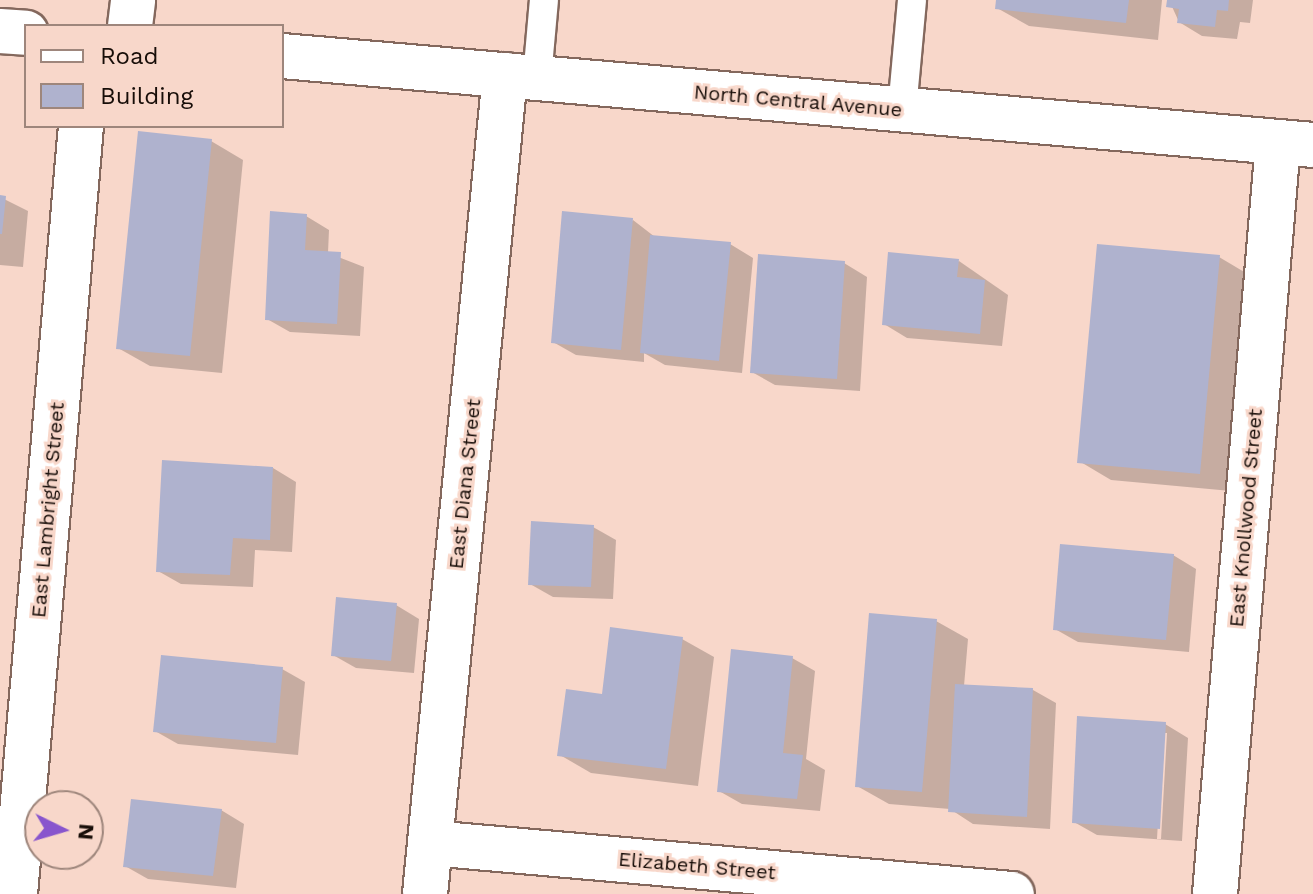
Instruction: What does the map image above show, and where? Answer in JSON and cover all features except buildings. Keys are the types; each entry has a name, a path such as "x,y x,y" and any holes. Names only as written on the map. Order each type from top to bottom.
{"street":[{"path":"130,24 133,0"},
{"path":"0,31 24,33"},
{"name":"North Central Avenue","path":"284,56 1296,144"},
{"name":"East Diana Street","path":"425,894 521,76"},
{"name":"East Lambright Street","path":"15,894 81,128"},
{"name":"East Knollwood Street","path":"1215,894 1296,144"},
{"name":"Elizabeth Street","path":"430,843 1012,894"}],"lane":[{"path":"521,76 544,0"},
{"path":"902,110 912,0"}]}
